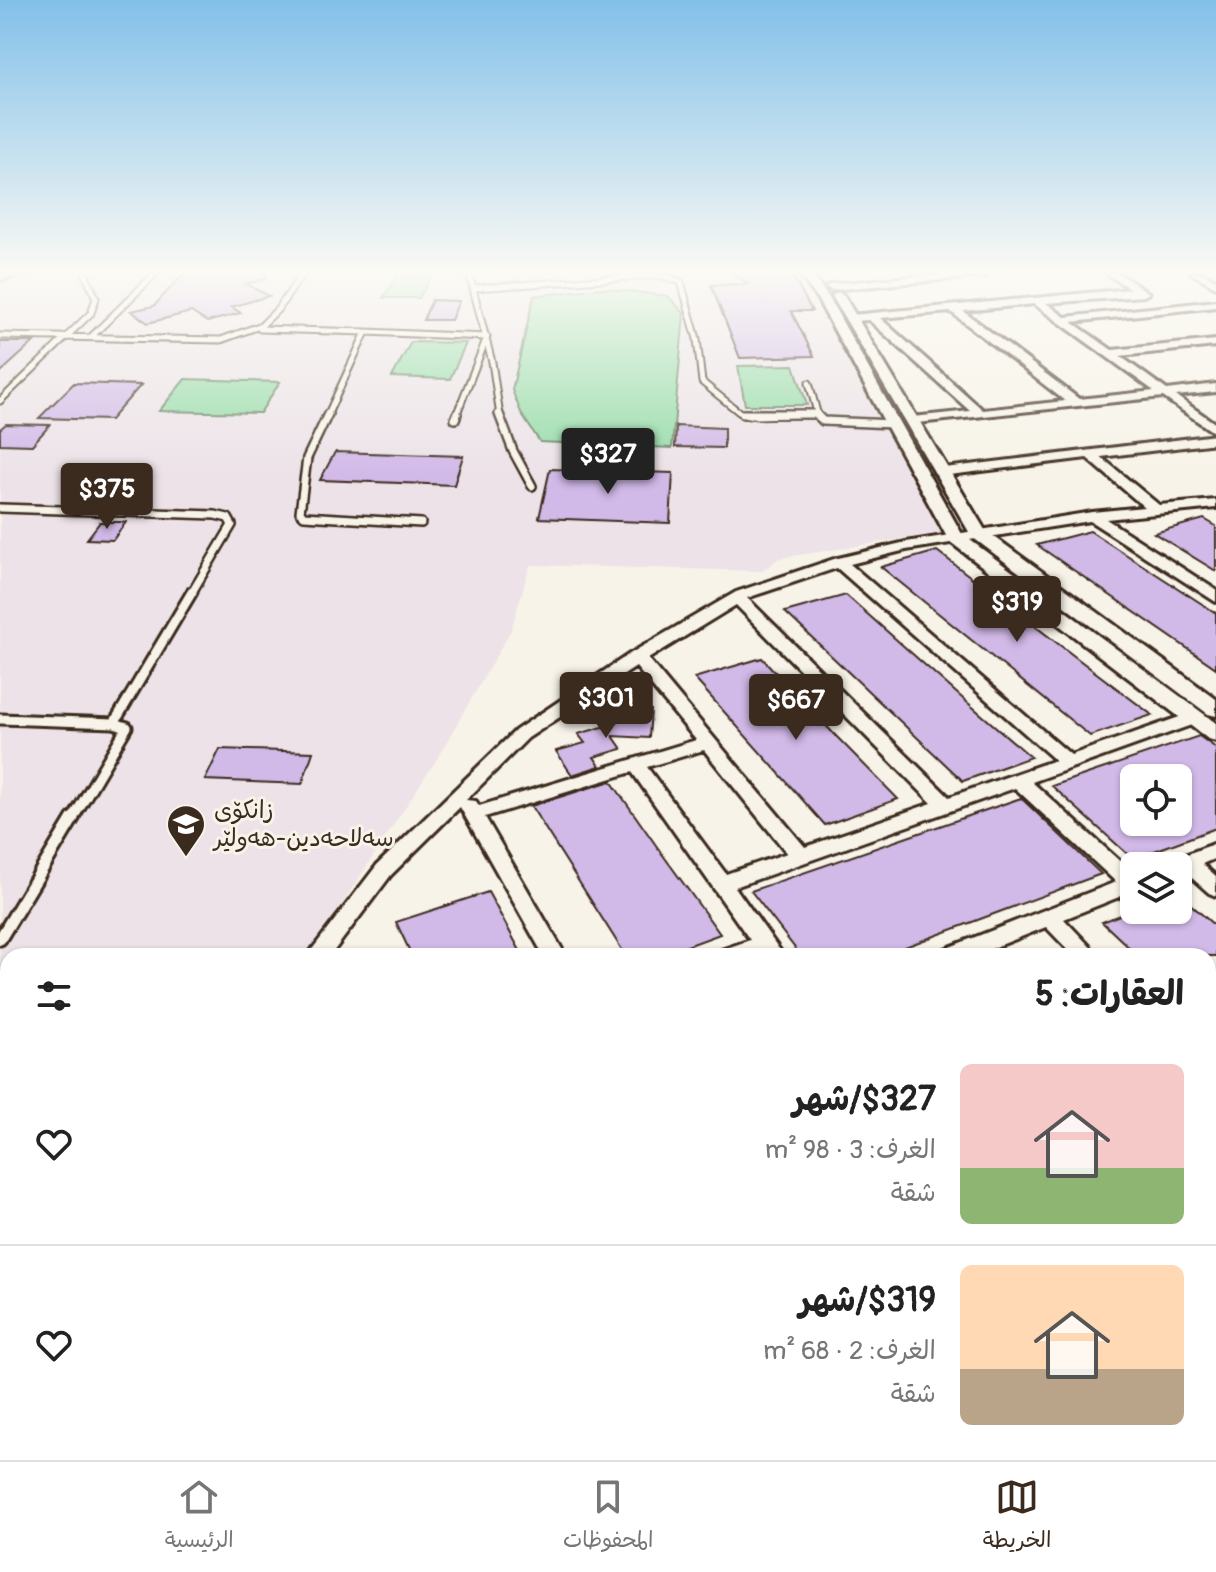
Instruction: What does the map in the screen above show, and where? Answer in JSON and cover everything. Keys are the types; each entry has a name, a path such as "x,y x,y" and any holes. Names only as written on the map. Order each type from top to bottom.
{"street":[{"path":"846,341 955,537 1216,734"},
{"path":"865,341 978,533 1216,709"},
{"path":"899,341 980,413"},
{"path":"996,341 1076,403"},
{"path":"1092,341 1216,430"},
{"path":"1110,354 1216,343"},
{"path":"851,350 870,350"},
{"path":"912,421 1216,388"},
{"path":"941,472 1216,439"},
{"path":"1090,454 1155,509"},
{"path":"336,946 384,870 522,734 637,657 738,598 839,562 955,537 1092,516 1212,507"},
{"path":"1092,516 1216,597"},
{"path":"839,562 1068,762"},
{"path":"738,598 945,805"},
{"path":"637,657 801,856"},
{"path":"721,884 1194,718"},
{"path":"474,814 707,743"},
{"path":"636,765 768,948"},
{"path":"1018,780 1120,871"},
{"path":"461,791 550,948"},
{"path":"1192,860 1216,850"},
{"path":"1192,871 1216,888"},
{"path":"970,948 1120,888"},
{"path":"1049,917 1080,948"}],"lane":[{"path":"0,401 64,341"},
{"path":"362,341 307,458 300,512 304,516 421,523"},
{"path":"455,419 485,341"},
{"path":"488,341 496,405 513,451 532,486"},
{"path":"697,341 702,382 739,412 749,416 816,414"},
{"path":"809,383 816,414 823,421 893,424"},
{"path":"0,508 215,515 228,518 232,525 114,723"},
{"path":"0,719 114,723 127,727 0,939"}],"shaded area":[{"name":"زانکۆی سەلاحەدین-هەولێر","path":"0,341 844,341 953,531 779,558 762,571 530,565 511,630 436,760 313,948 0,948"}],"green space":[{"path":"523,341 681,341 672,448 540,442 522,415 512,390"},
{"path":"411,342 466,343 450,379 392,377"},
{"path":"794,365 807,405 745,405 738,366"},
{"path":"185,379 280,382 260,413 159,411"},
{"path":"991,552 1216,720 1216,723 987,553"}],"building":[{"path":"733,341 806,341 814,356 740,358"},
{"path":"0,342 34,342 0,373"},
{"path":"74,383 141,385 110,420 39,418"},
{"path":"6,424 50,425 32,445 0,444 0,429"},
{"path":"676,426 724,428 724,448 675,447"},
{"path":"335,452 463,456 454,485 320,480"},
{"path":"550,469 673,473 670,523 539,518"},
{"path":"1204,519 1216,526 1216,571 1154,533"},
{"path":"100,522 126,522 113,540 87,539"},
{"path":"1090,531 1216,613 1216,668 1037,545"},
{"path":"937,551 1152,715 1090,736 881,567"},
{"path":"846,595 1031,757 963,781 785,612"},
{"path":"762,658 898,799 825,825 694,678"},
{"path":"619,709 651,710 649,738 613,736 622,749 594,757 600,766 572,775 556,751 585,743 578,734 617,723"},
{"path":"1199,736 1216,748 1216,828 1152,852 1125,852 1052,786"},
{"path":"220,749 313,752 302,784 205,780"},
{"path":"611,781 720,934 682,948 621,948 531,806"},
{"path":"1021,798 1101,874 902,948 795,948 751,891"},
{"path":"488,892 519,948 408,948 396,922"},
{"path":"1192,906 1216,927 1216,948 1130,948 1102,922 1120,915 1120,924 1192,924"}],"place":[{"name":"زانکۆی سەلاحەدین-هەولێر","path":"186,858"}]}
